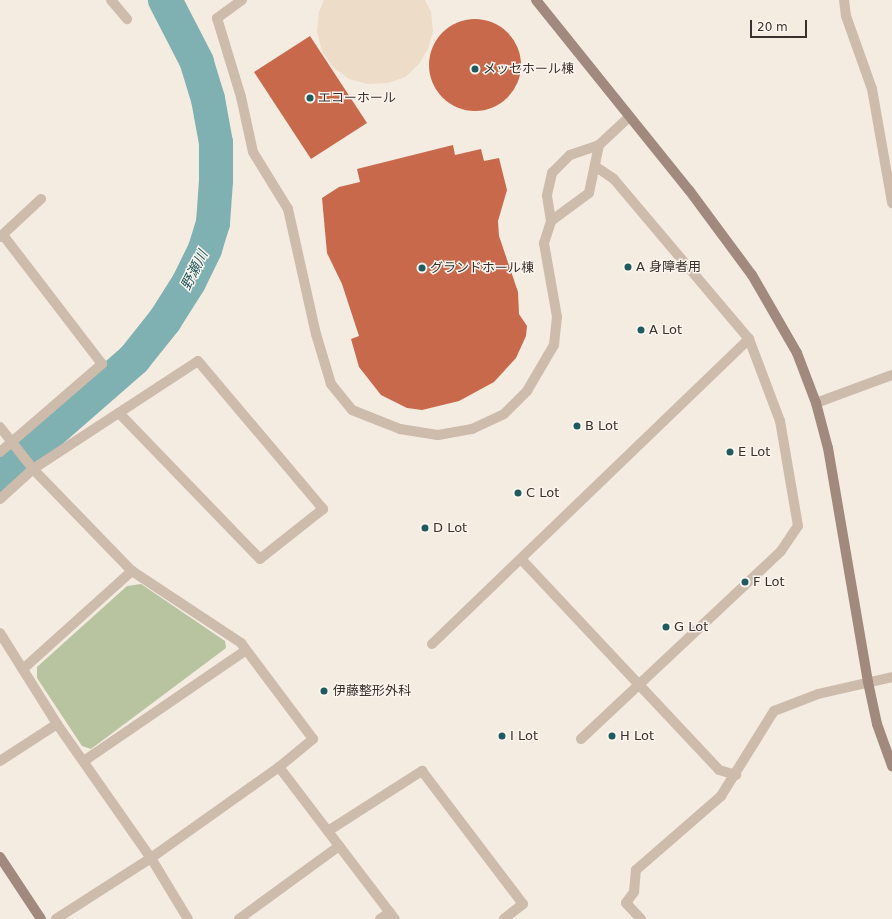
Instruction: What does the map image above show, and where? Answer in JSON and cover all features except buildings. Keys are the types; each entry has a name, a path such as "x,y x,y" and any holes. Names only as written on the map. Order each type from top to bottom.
{"street":[{"path":"111,0 127,19"},
{"path":"242,0 217,18 241,97 253,152 288,209 316,334 331,384 352,410 400,429 438,435 472,429 504,414 527,391 554,345 557,317 544,243 552,221 547,195 552,172 570,155 599,145 629,117"},
{"path":"536,0 689,190 752,275 797,353 816,403 828,448 868,682 877,724 892,766"},
{"path":"844,0 846,16 872,89 892,204"},
{"path":"552,221 589,194 599,145"},
{"path":"581,739 781,551 798,526 780,420 749,339 614,179 595,166"},
{"path":"0,452 13,445 102,364 2,236 41,199"},
{"path":"432,644 749,339"},
{"path":"0,499 31,466 198,361 323,509 260,559 119,412"},
{"path":"816,403 892,375"},
{"path":"0,427 31,466 132,571 241,643 313,739 279,767 151,858 56,919"},
{"path":"521,559 720,770 736,775"},
{"path":"23,669 132,571"},
{"path":"0,633 57,724 151,858 188,919"},
{"path":"84,761 246,650"},
{"path":"641,919 626,903 634,892 636,870 721,796 736,775 774,711 818,694 892,677"},
{"path":"0,761 57,724"},
{"path":"279,767 392,915 380,919"},
{"path":"328,832 422,771 523,904 504,919"},
{"path":"239,919 339,846"},
{"path":"0,857 41,919"}],"green space":[{"path":"141,584 225,641 226,648 91,749 82,746 37,678 37,667 127,586"}],"shaded area":[{"path":"324,0 425,0 431,12 433,31 428,49 419,64 405,77 388,83 368,84 349,79 333,67 322,51 317,32 319,12"}],"waterway":[{"name":"野瀬川","path":"0,476 134,359 165,320 189,282 205,249 213,223 216,181 216,143 208,99 197,62 165,0"}],"place":[{"name":"メッセホール棟","path":"475,69"},
{"name":"エコーホール","path":"310,98"},
{"name":"A 身障者用","path":"628,267"},
{"name":"グランドホール棟","path":"422,268"},
{"name":"A Lot","path":"641,330"},
{"name":"B Lot","path":"577,426"},
{"name":"E Lot","path":"730,452"},
{"name":"C Lot","path":"518,493"},
{"name":"D Lot","path":"425,528"},
{"name":"F Lot","path":"745,582"},
{"name":"G Lot","path":"666,627"},
{"name":"伊藤整形外科","path":"324,691"},
{"name":"I Lot","path":"502,736"},
{"name":"H Lot","path":"612,736"}]}
